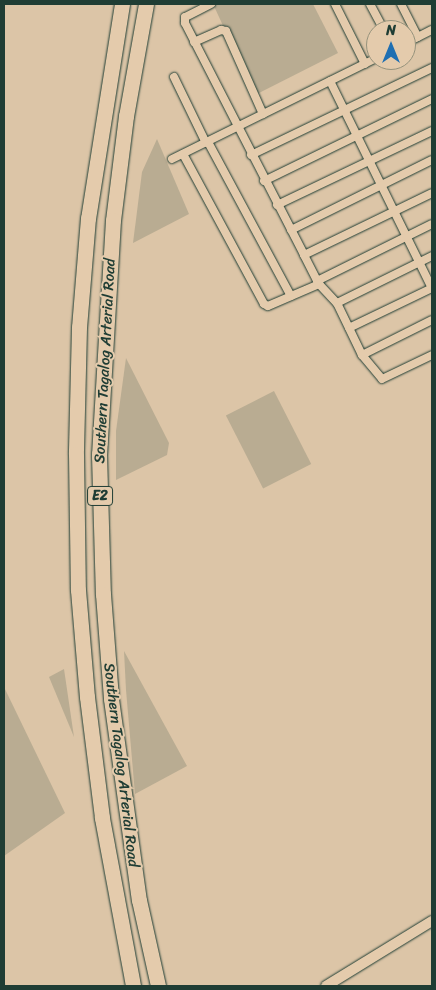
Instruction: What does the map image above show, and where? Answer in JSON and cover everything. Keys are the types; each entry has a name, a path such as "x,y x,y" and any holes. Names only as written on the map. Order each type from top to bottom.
{"highway":[{"name":"Southern Tagalog Arterial Road","path":"122,4 88,218 79,327 76,454 78,590 87,697 102,818 133,986"},
{"name":"Southern Tagalog Arterial Road","path":"146,4 126,116 113,220 99,454 103,594 111,699 139,900 158,986"}],"street":[{"path":"211,4 185,17 194,42 236,128 318,282 337,303 362,354 382,379 432,355"},
{"path":"172,159 365,64 335,4"},
{"path":"370,4 379,20"},
{"path":"401,4 418,37 432,30"},
{"path":"194,42 221,30 226,32 263,114"},
{"path":"251,156 432,68"},
{"path":"174,76 207,142 290,296"},
{"path":"330,81 432,288 350,328"},
{"path":"264,181 432,99"},
{"path":"277,205 432,130"},
{"path":"183,154 264,304 268,306 432,224"},
{"path":"291,230 432,160"},
{"path":"304,255 432,193"},
{"path":"337,303 432,256"},
{"path":"362,354 432,320"},
{"path":"326,986 432,921"}],"shaded area":[{"path":"213,4 313,4 338,53 255,95"},
{"path":"157,139 189,214 133,243 142,172"},
{"path":"126,358 169,443 167,455 116,480 116,431"},
{"path":"274,391 311,464 263,489 226,416"},
{"path":"124,651 187,766 135,794 126,690"},
{"path":"64,669 74,737 49,677"},
{"path":"4,687 65,813 4,856"}]}
